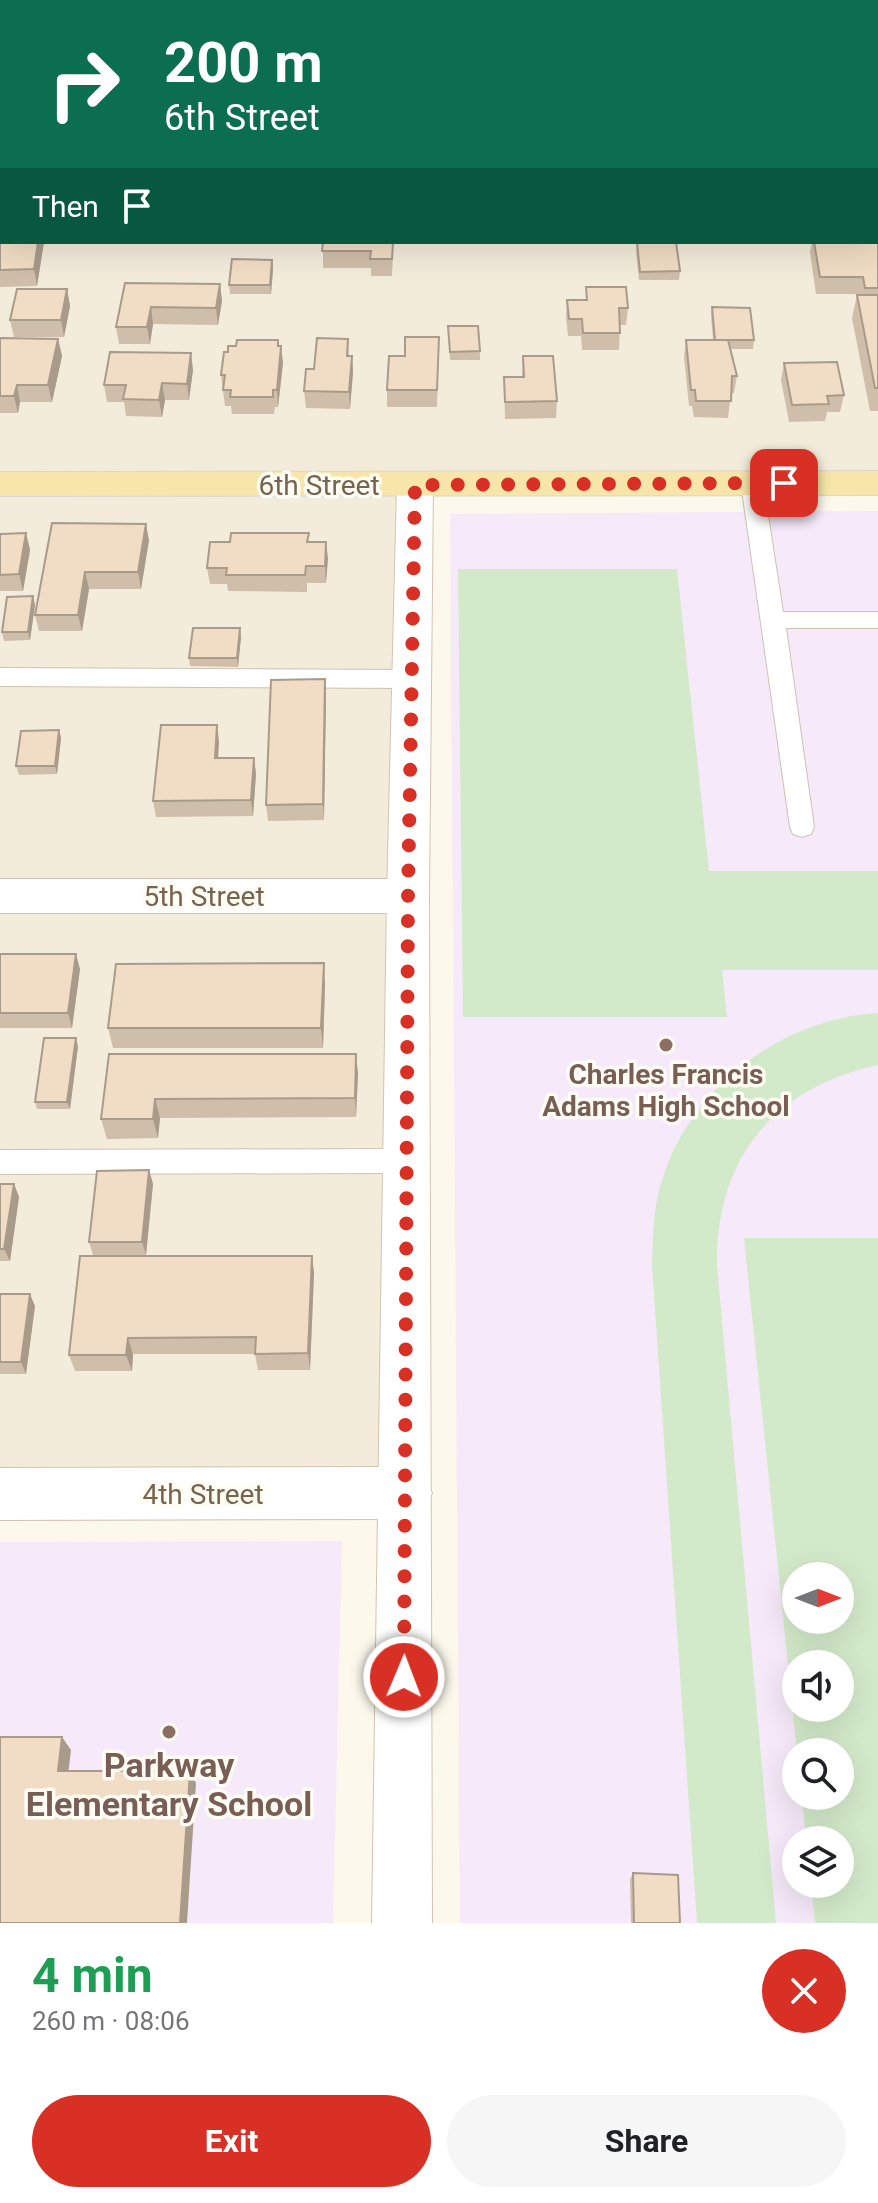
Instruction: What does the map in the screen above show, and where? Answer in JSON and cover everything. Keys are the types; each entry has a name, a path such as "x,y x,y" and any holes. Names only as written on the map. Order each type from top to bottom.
{"main road":[{"name":"6th Street","path":"0,484 878,483"}],"street":[{"path":"402,1923 408,896 415,485"},
{"name":"5th Street","path":"0,896 408,896"},
{"name":"4th Street","path":"0,1494 406,1493"}],"lane":[{"path":"752,483 802,827"},
{"path":"773,620 878,620"},
{"path":"0,677 412,679"},
{"path":"0,1162 408,1161"}],"shaded area":[{"path":"0,244 878,244 878,484 416,485 406,1493 0,1494"},
{"name":"Charles Francis Adams High School","path":"878,511 878,1923 460,1923 450,514"},
{"name":"Parkway Elementary School","path":"342,1541 333,1923 0,1923 0,1542"}],"green space":[{"path":"458,569 677,569 709,871 878,871 878,970 722,970 727,1017 463,1017"},
{"path":"878,1013 878,1065 841,1076 808,1091 781,1110 758,1134 740,1161 727,1192 719,1227 717,1265 776,1923 697,1923 652,1265 657,1201 676,1146 694,1116 744,1064 775,1044 807,1029 842,1018"},
{"path":"744,1238 878,1238 878,1923 815,1923 812,1898 854,1898 854,1826 805,1826 803,1810 854,1810 854,1738 796,1738 794,1722 854,1722 854,1650 786,1650 785,1634 854,1634 854,1562 782,1562 782,1607"}],"building":[{"path":"0,244 38,244 34,269 0,270"},
{"path":"323,244 393,244 392,259 370,259 371,251 322,251"},
{"path":"637,244 676,244 680,271 640,272"},
{"path":"814,244 878,244 878,288 865,288 863,277 820,277"},
{"path":"232,259 272,260 270,285 229,285"},
{"path":"125,283 220,284 216,308 151,307 147,327 116,327"},
{"path":"586,287 626,287 628,308 619,308 620,333 583,333 582,319 569,319 567,300 587,300"},
{"path":"17,289 67,289 61,320 10,320"},
{"path":"857,295 878,295 878,388 875,388"},
{"path":"712,307 750,308 754,340 715,340"},
{"path":"448,326 478,326 480,351 450,352"},
{"path":"405,337 439,337 437,390 387,390 389,356 405,356"},
{"path":"0,338 58,339 48,385 17,385 14,396 0,396"},
{"path":"317,338 348,339 347,356 352,356 349,392 304,391 306,369 314,369"},
{"path":"237,340 278,340 278,346 281,346 277,390 273,390 273,397 230,397 231,390 223,390 224,352 228,352 228,346 236,346"},
{"path":"686,340 728,340 737,376 732,376 731,401 696,401 695,390 691,390"},
{"path":"110,352 191,353 187,384 162,383 159,400 123,399 126,385 104,385"},
{"path":"523,356 553,356 557,401 505,402 504,377 524,377"},
{"path":"837,362 844,395 827,396 829,404 792,405 784,363"},
{"path":"52,523 146,524 138,572 85,572 78,615 35,615"},
{"path":"26,533 19,574 0,575 0,534"},
{"path":"231,533 309,533 307,542 326,542 325,566 306,566 305,575 226,575 227,568 207,568 210,542 230,542"},
{"path":"33,596 28,632 2,632 7,597"},
{"path":"193,628 240,628 237,658 189,658"},
{"path":"325,679 323,804 266,805 271,680"},
{"path":"161,725 217,725 215,758 254,758 251,800 153,801"},
{"path":"59,730 55,766 16,766 21,731"},
{"path":"0,954 76,954 68,1013 0,1013"},
{"path":"324,963 321,1028 108,1028 116,964"},
{"path":"44,1038 76,1038 67,1102 35,1102"},
{"path":"109,1054 356,1054 355,1098 155,1099 153,1119 101,1119"},
{"path":"149,1170 142,1242 89,1242 97,1171"},
{"path":"0,1184 14,1184 4,1249 0,1249"},
{"path":"80,1256 312,1256 308,1353 255,1354 256,1337 128,1338 126,1355 69,1355"},
{"path":"0,1294 30,1294 21,1362 0,1362"},
{"path":"0,1737 62,1737 58,1771 190,1771 180,1923 0,1923"},
{"path":"633,1873 678,1875 680,1923 634,1923"}],"place":[{"name":"Charles Francis Adams High School","path":"666,1045"},
{"name":"Parkway Elementary School","path":"169,1732"}],"route":[{"path":"404,1677 408,896 415,485 784,483"}]}
